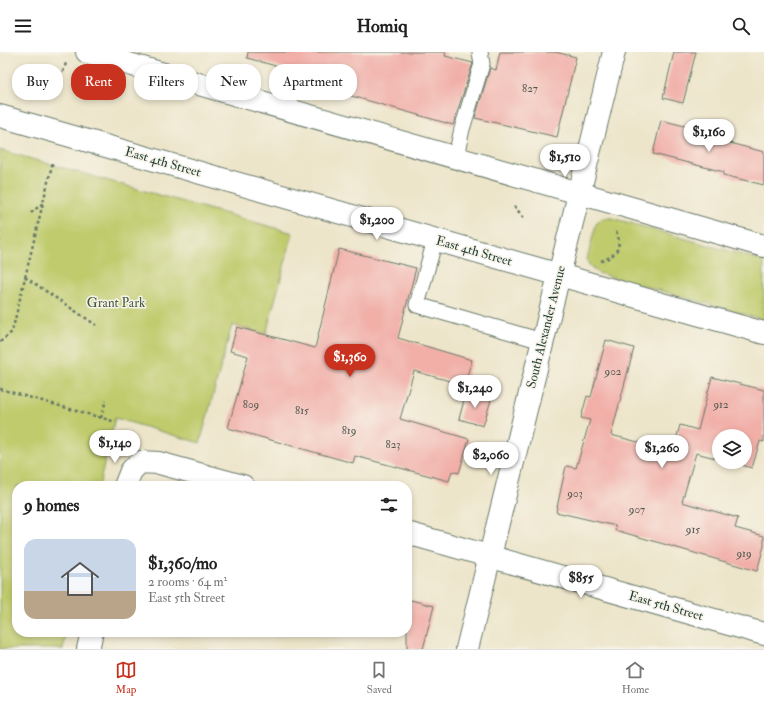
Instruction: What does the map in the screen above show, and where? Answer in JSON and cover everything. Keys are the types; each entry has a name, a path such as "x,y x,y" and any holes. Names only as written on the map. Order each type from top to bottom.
{"street":[{"path":"87,52 456,156 764,246"},
{"name":"South Alexander Avenue","path":"467,649 614,52"},
{"name":"East 4th Street","path":"0,116 764,333"},
{"path":"127,481 131,471 140,462 159,463 225,481"},
{"name":"East 5th Street","path":"412,533 764,634"},
{"path":"88,649 91,637"}],"lane":[{"path":"456,156 462,129 482,64 480,52"},
{"path":"435,240 417,305 542,341"}],"path":[{"path":"63,72 66,61"},
{"path":"0,342 12,332 53,161"},
{"path":"31,213 44,202"},
{"path":"514,206 524,218"},
{"path":"595,260 601,261 607,259 618,251 620,242 619,236 615,229 610,225"},
{"path":"25,277 96,325"},
{"path":"0,389 116,422"},
{"path":"101,418 106,400"}],"green space":[{"name":"Grant Park","path":"0,150 293,233 266,334 232,325 200,443 115,418 100,481 12,481 12,637 66,637 63,649 0,649"},
{"path":"603,218 612,218 764,261 764,320 598,273 589,265 587,259 596,224"}],"building":[{"path":"248,52 446,52 445,56 473,63 453,125 357,98 357,64 269,64 247,58"},
{"path":"500,52 555,52 576,57 557,137 475,118 490,68 496,70"},
{"path":"674,52 696,52 683,103 663,98"},
{"path":"661,120 700,130 699,135 764,152 764,185 723,175 724,172 653,154"},
{"path":"339,249 416,268 398,338 472,360 464,385 414,371 400,419 469,439 459,473 452,471 449,481 355,456 353,463 228,428 248,356 230,351 237,327 315,348"},
{"path":"606,340 634,348 611,435 673,451 680,425 698,430 712,377 764,390 764,442 760,441 752,468 752,429 712,429 712,457 696,453 682,502 738,518 735,528 764,536 764,546 757,571 615,530 616,526 556,512 566,466 576,468 590,420 581,418 587,396 591,397"},
{"path":"466,393 491,400 483,426 459,419"},
{"path":"412,600 434,606 423,649 407,649 407,637 412,637"}]}
